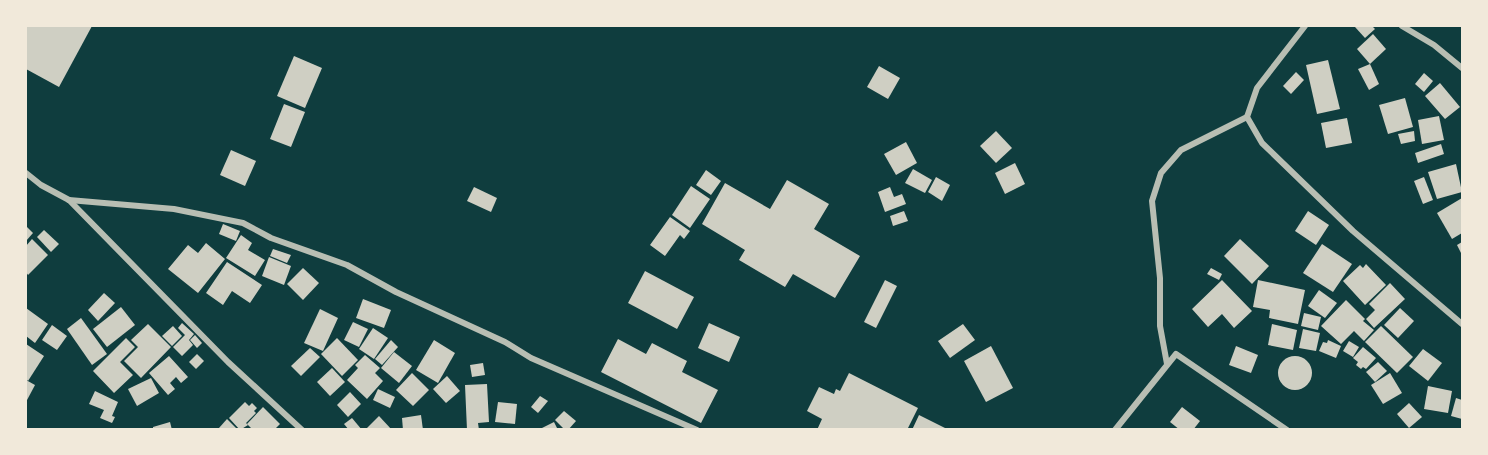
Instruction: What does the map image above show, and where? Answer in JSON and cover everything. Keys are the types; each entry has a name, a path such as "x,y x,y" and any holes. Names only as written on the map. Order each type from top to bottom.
{"street":[{"path":"1167,364 1160,326 1160,278 1152,201 1161,173 1181,150 1247,117 1257,88 1305,26"},
{"path":"1402,26 1434,45 1462,68"},
{"path":"1247,117 1262,143 1353,231 1462,324"},
{"path":"26,173 69,200 228,362 302,429"},
{"path":"69,200 174,209 243,223 271,238 347,265 396,292 505,342 531,358 697,429"},
{"path":"1115,429 1176,354 1287,429"}],"building":[{"path":"26,26 92,26 59,87 26,69"},
{"path":"1356,26 1372,26 1375,29 1365,38"},
{"path":"1373,34 1386,49 1370,64 1357,49"},
{"path":"294,56 322,68 305,108 277,96"},
{"path":"1328,60 1340,109 1317,114 1306,65"},
{"path":"1370,64 1379,84 1369,90 1358,69"},
{"path":"879,66 900,78 888,99 867,87"},
{"path":"1296,72 1304,80 1291,94 1283,86"},
{"path":"1424,73 1433,81 1424,92 1415,84"},
{"path":"1440,83 1460,107 1445,119 1425,96"},
{"path":"1405,98 1413,127 1388,134 1379,105"},
{"path":"284,104 305,112 291,147 270,139"},
{"path":"1439,116 1444,140 1422,144 1418,120"},
{"path":"1347,118 1352,143 1326,148 1321,123"},
{"path":"996,131 1012,148 996,163 980,146"},
{"path":"1414,131 1415,141 1401,144 1398,134"},
{"path":"906,142 917,163 896,175 884,154"},
{"path":"1441,144 1444,154 1418,163 1415,153"},
{"path":"231,150 256,161 245,186 220,175"},
{"path":"1015,163 1025,184 1005,194 995,173"},
{"path":"1456,164 1462,192 1437,199 1428,172"},
{"path":"913,169 932,180 925,193 905,183"},
{"path":"706,170 721,181 711,195 696,185"},
{"path":"936,177 950,185 942,201 928,192"},
{"path":"1424,177 1433,200 1423,204 1414,181"},
{"path":"787,180 829,204 814,229 860,256 835,298 793,274 785,287 739,260 745,250 702,224 725,183 770,209"},
{"path":"691,186 710,199 690,228 672,215"},
{"path":"474,187 497,198 491,212 467,201"},
{"path":"890,187 894,197 902,194 906,204 885,212 878,192"},
{"path":"1462,198 1462,233 1452,239 1437,213"},
{"path":"904,211 908,221 893,226 890,216"},
{"path":"1308,211 1329,225 1316,245 1295,231"},
{"path":"670,217 690,231 684,239 680,235 665,256 650,245"},
{"path":"223,224 240,231 236,241 219,234"},
{"path":"26,226 33,233 26,241"},
{"path":"44,230 59,244 51,252 37,237"},
{"path":"241,235 252,243 248,250 265,260 255,276 226,258"},
{"path":"32,239 48,255 28,275 26,246"},
{"path":"1240,239 1269,266 1252,284 1224,256"},
{"path":"1462,242 1462,255 1457,245"},
{"path":"206,243 225,259 198,293 168,269 188,245 198,253"},
{"path":"1322,244 1352,264 1333,292 1303,273"},
{"path":"273,249 291,255 287,263 270,256"},
{"path":"269,257 291,266 284,285 262,276"},
{"path":"227,262 262,285 250,303 232,291 223,305 206,293"},
{"path":"1366,264 1386,285 1365,305 1343,281 1360,265 1363,268"},
{"path":"303,268 319,283 303,300 287,284"},
{"path":"1211,268 1222,274 1219,280 1207,274"},
{"path":"645,271 694,297 677,329 628,303"},
{"path":"885,280 897,286 876,328 864,322"},
{"path":"1222,280 1252,311 1234,328 1222,314 1208,327 1192,309"},
{"path":"1258,280 1305,290 1298,324 1269,318 1270,310 1253,307"},
{"path":"1390,283 1405,299 1374,328 1366,319 1375,310 1369,304"},
{"path":"1319,290 1337,303 1325,318 1308,306"},
{"path":"104,293 115,303 98,321 88,310"},
{"path":"363,299 391,310 384,328 356,318"},
{"path":"1346,300 1365,319 1363,321 1374,330 1364,341 1354,331 1341,344 1321,326"},
{"path":"121,307 135,325 107,347 93,329"},
{"path":"26,308 48,324 35,343 26,336"},
{"path":"1400,308 1414,321 1398,338 1384,325"},
{"path":"320,309 338,318 323,351 304,343"},
{"path":"1304,313 1321,317 1318,330 1301,326"},
{"path":"81,318 107,354 92,365 67,329"},
{"path":"353,322 368,329 359,347 344,340"},
{"path":"182,323 194,334 189,340 193,345 182,356 173,347 185,335 178,328"},
{"path":"709,323 740,337 729,362 698,348"},
{"path":"148,324 171,347 141,378 124,361 138,347 131,340"},
{"path":"963,324 975,340 950,358 938,341"},
{"path":"1272,324 1297,330 1293,350 1268,345"},
{"path":"52,325 67,336 57,350 42,340"},
{"path":"173,326 182,336 172,346 162,336"},
{"path":"1381,326 1413,357 1397,373 1365,342"},
{"path":"373,328 388,338 374,359 359,349"},
{"path":"1303,329 1320,333 1316,351 1299,348"},
{"path":"195,335 202,343 197,348 190,340"},
{"path":"126,338 135,347 120,362 133,375 114,393 93,371"},
{"path":"337,338 358,360 342,376 321,354"},
{"path":"618,339 646,354 652,343 687,361 682,372 718,390 701,423 601,372"},
{"path":"391,340 398,347 382,365 375,359"},
{"path":"434,340 455,353 438,383 416,370"},
{"path":"1328,340 1341,346 1336,358 1319,351 1323,342 1327,343"},
{"path":"1349,341 1359,347 1353,357 1343,351"},
{"path":"26,344 44,356 28,381 26,379"},
{"path":"991,346 1013,388 986,402 964,361"},
{"path":"1236,346 1258,355 1251,373 1229,365"},
{"path":"1363,347 1376,358 1366,369 1363,367 1361,369 1356,365 1358,362 1353,358"},
{"path":"310,348 320,357 301,376 291,366"},
{"path":"1423,349 1442,363 1428,381 1409,366"},
{"path":"394,352 412,366 399,383 381,368"},
{"path":"197,354 204,361 196,369 189,362"},
{"path":"365,355 380,368 375,373 383,381 367,399 347,380 358,368 355,365"},
{"path":"169,356 188,377 181,383 176,377 170,383 175,389 168,395 149,373"},
{"path":"1295,356 1307,361 1312,373 1307,385 1295,390 1283,385 1278,373 1283,361"},
{"path":"1378,362 1387,371 1375,382 1366,372"},
{"path":"483,363 485,375 472,377 470,365"},
{"path":"332,368 345,382 330,396 317,382"},
{"path":"412,373 429,390 413,406 396,390"},
{"path":"849,373 918,408 907,430 817,430 822,419 807,411 819,387 834,394 836,389 840,391"},
{"path":"1390,373 1402,393 1383,404 1371,385"},
{"path":"447,376 460,391 446,403 433,389"},
{"path":"151,378 159,393 137,406 128,389"},
{"path":"26,380 35,385 26,402"},
{"path":"487,384 489,422 478,423 479,430 467,430 465,385"},
{"path":"1428,386 1452,391 1448,413 1424,409"},
{"path":"378,389 395,397 390,408 373,400"},
{"path":"95,391 118,402 112,416 115,417 112,423 100,418 104,410 89,404"},
{"path":"350,392 361,404 348,417 337,405"},
{"path":"540,396 548,401 538,413 531,407"},
{"path":"1456,398 1462,400 1462,419 1451,416"},
{"path":"245,402 249,406 252,403 257,408 254,411 256,413 246,423 248,425 240,430 229,418"},
{"path":"498,402 517,404 515,424 495,422"},
{"path":"1409,403 1422,417 1409,428 1397,414"},
{"path":"263,407 280,424 274,430 253,430 247,424"},
{"path":"1182,407 1200,421 1193,430 1180,430 1170,422"},
{"path":"564,411 576,421 568,430 565,430 555,420"},
{"path":"421,415 423,430 403,430 402,418"},
{"path":"919,415 949,430 912,430"},
{"path":"379,416 392,430 365,430"},
{"path":"352,418 362,430 349,430 344,424"},
{"path":"227,419 238,430 219,428"},
{"path":"170,422 172,430 153,430 153,427"},
{"path":"554,422 558,430 538,430"}]}
